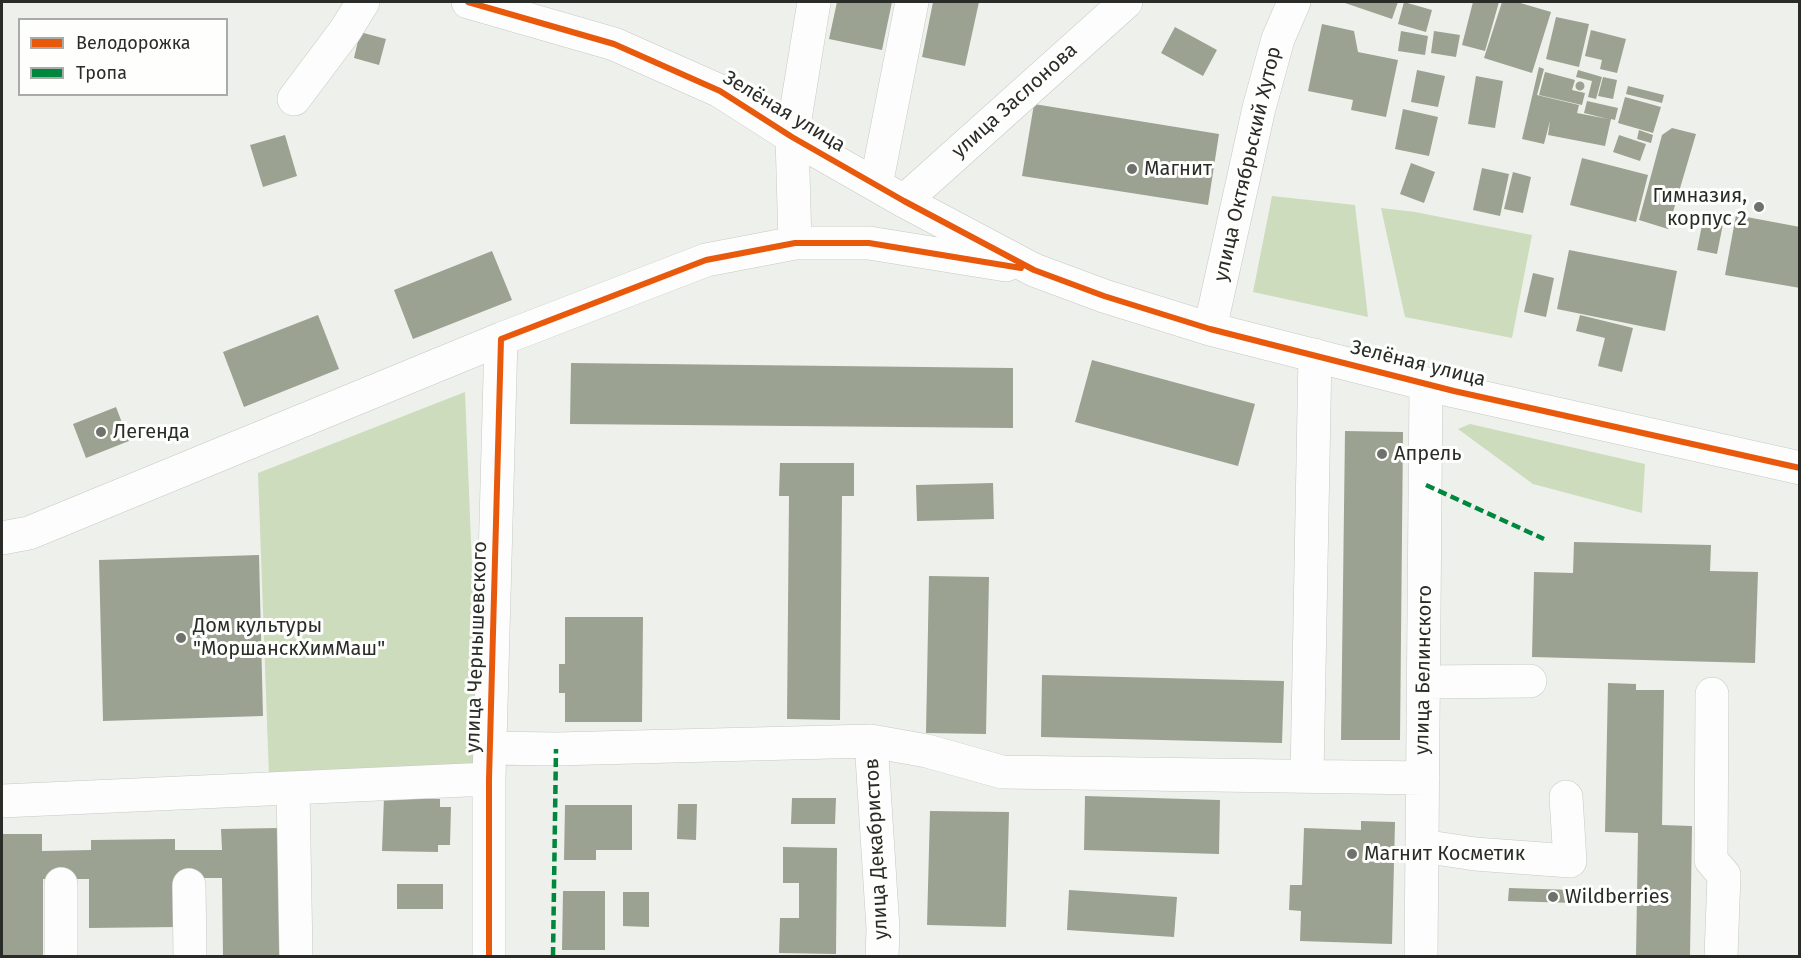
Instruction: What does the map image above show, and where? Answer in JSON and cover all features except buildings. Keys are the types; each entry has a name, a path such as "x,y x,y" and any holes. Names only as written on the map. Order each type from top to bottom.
{"street":[{"path":"294,99 345,31 363,2"},
{"name":"Зелёная улица","path":"468,2 525,9 614,44 720,91 792,137 904,201 1034,270 1104,296 1210,330 1426,384 1800,468"},
{"path":"795,243 792,137 814,2"},
{"path":"876,185 912,2"},
{"name":"улица Заслонова","path":"904,201 1126,2"},
{"name":"улица Октябрьский Хутор","path":"1210,330 1258,108 1278,39 1294,2"},
{"name":"Зелёная улица","path":"2,538 29,533 501,339 706,260 795,243 869,243 1034,270"},
{"name":"улица Чернышевского","path":"489,957 490,764 501,339"},
{"path":"1307,776 1315,356"},
{"name":"улица Белинского","path":"1421,957 1426,384"},
{"path":"1424,682 1530,681"},
{"path":"1712,694 1711,860 1724,875 1721,957"},
{"path":"2,801 294,788 490,764 556,749 871,741 927,751 1002,772 1423,778"},
{"name":"улица Декабристов","path":"871,741 883,929 882,957"},
{"path":"294,788 296,957"},
{"path":"1422,846 1475,854 1570,861 1566,797"},
{"path":"61,884 61,957"},
{"path":"189,885 190,957"}],"green space":[{"path":"1272,196 1355,205 1368,317 1253,292"},
{"path":"1381,208 1415,212 1532,235 1512,338 1405,317"},
{"path":"465,392 480,769 269,777 258,473"},
{"path":"1470,424 1645,464 1642,513 1533,484 1458,429"}],"marked path":[{"path":"1426,485 1544,539"},
{"path":"553,956 556,749"}],"cycle path":[{"path":"468,2 614,44 720,91 792,137 904,201 1034,270 1104,296 1210,329 1454,391 1800,468"},
{"path":"489,956 489,779 501,339 706,260 795,243 869,243 1021,268"}],"place":[{"name":"Магнит","path":"1132,169"},
{"name":"Гимназия, корпус 2","path":"1759,207"},
{"name":"Легенда","path":"101,432"},
{"name":"Апрель","path":"1382,454"},
{"name":"Дом культуры \"МоршанскХимМаш\"","path":"181,638"},
{"name":"Магнит Косметик","path":"1352,854"},
{"name":"Wildberries","path":"1553,897"}]}
